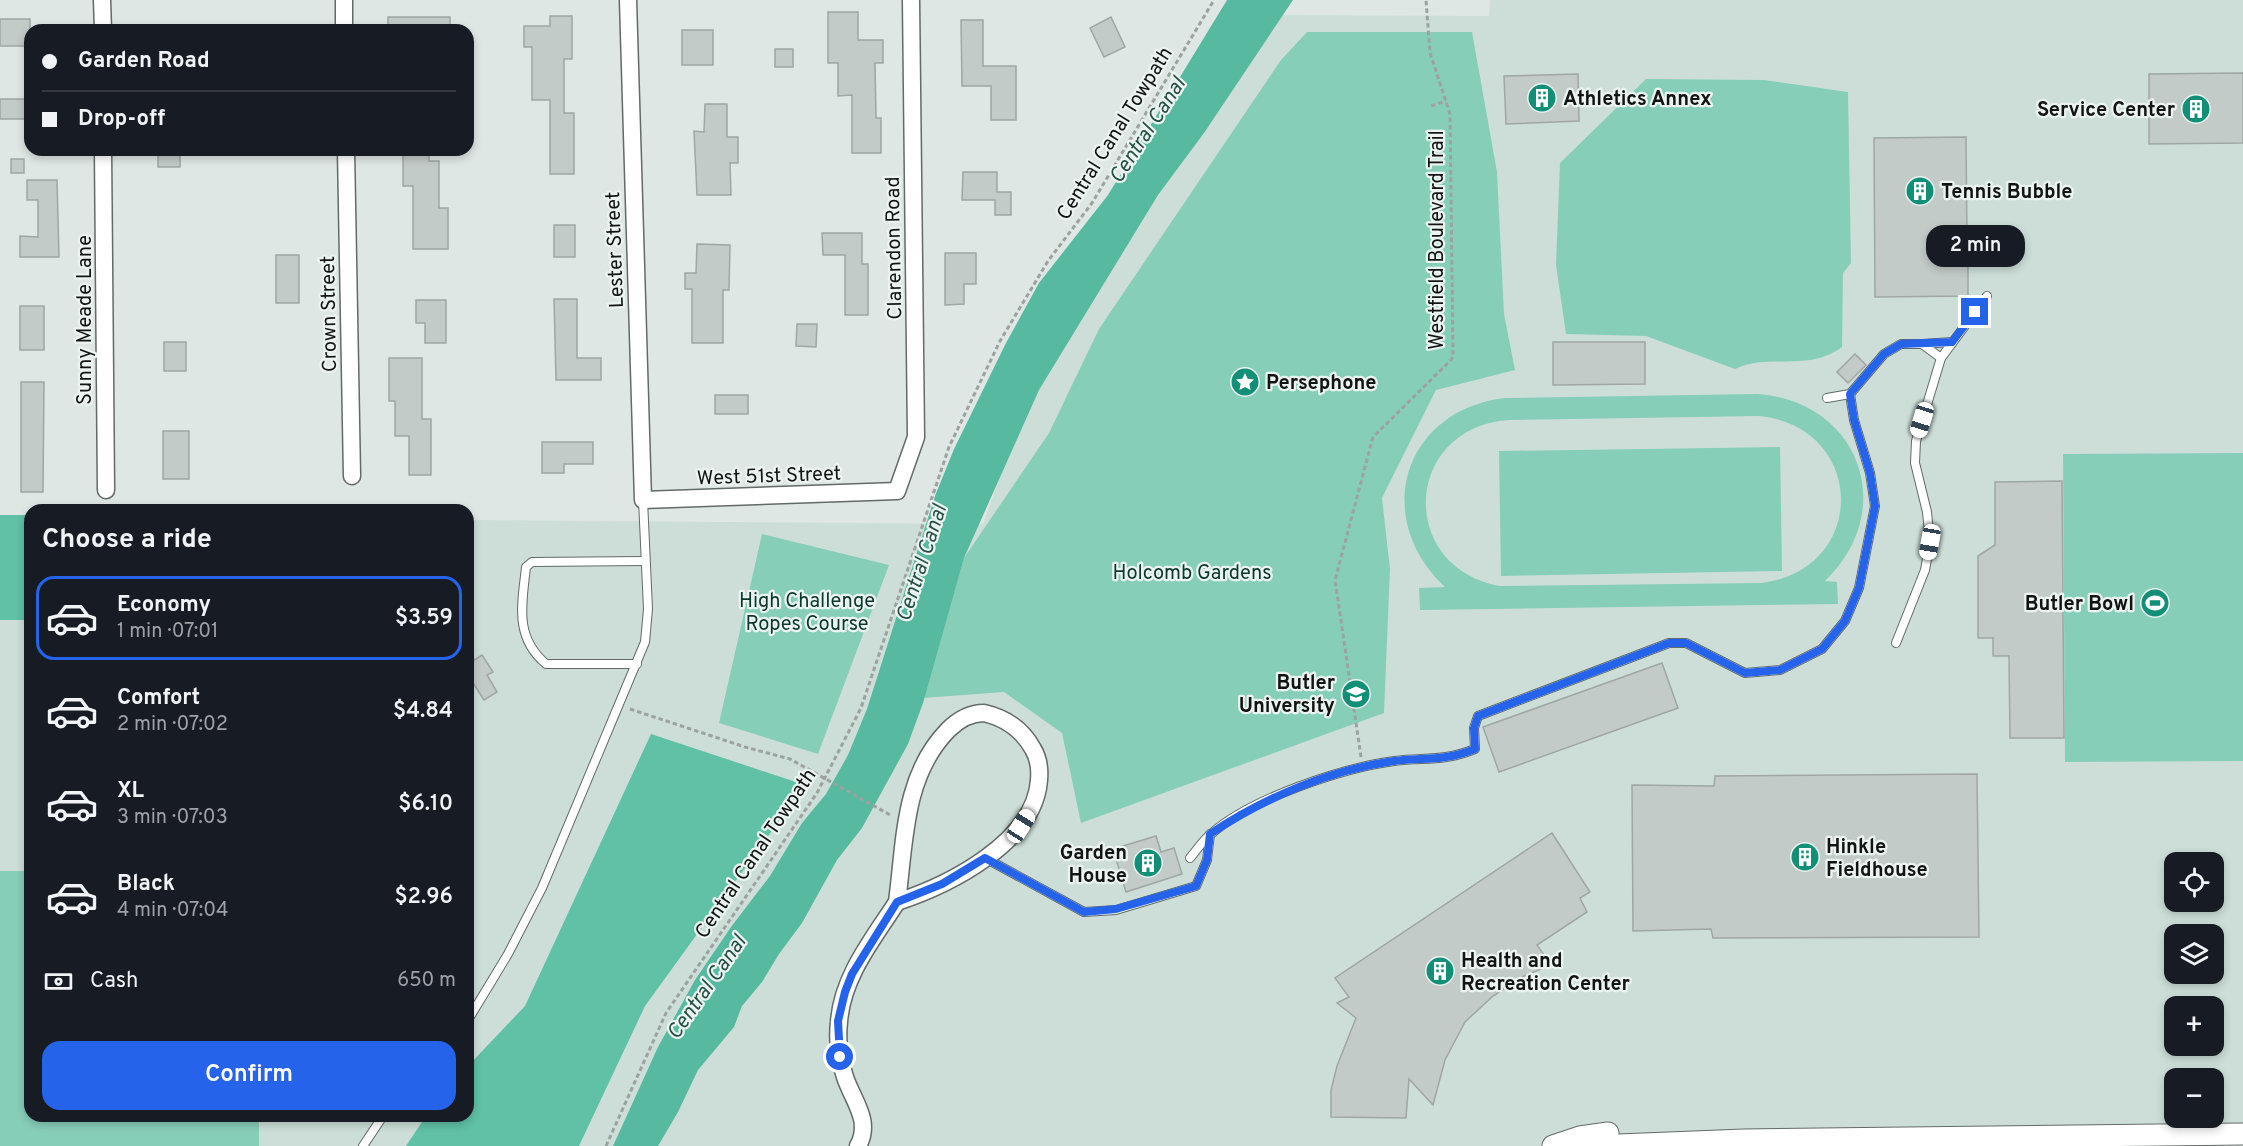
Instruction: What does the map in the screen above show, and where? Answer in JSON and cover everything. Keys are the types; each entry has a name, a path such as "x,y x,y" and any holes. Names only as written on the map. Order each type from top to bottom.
{"street":[{"path":"102,0 103,24"},
{"path":"344,0 344,24"},
{"name":"Lester Street","path":"628,0 643,500"},
{"name":"Clarendon Road","path":"897,491 916,437 911,0"},
{"name":"Sunny Meade Lane","path":"104,156 106,490"},
{"name":"Crown Street","path":"346,156 352,476"},
{"name":"West 51st Street","path":"643,500 897,491"},
{"path":"858,1146 863,1134 864,1122 842,1064 838,1035 840,1010 852,974 897,902 910,802 918,771 935,743 952,725 965,717 979,713 1003,718 1023,735 1037,757 1039,774 1034,804 1021,826 985,858 942,884 897,902"},
{"path":"1598,1143 1626,1133 1654,1143"},
{"path":"1553,1146 1598,1143 2014,1141 2243,1134"}],"lane":[{"path":"1896,643 1925,570 1930,542 1927,512 1915,464 1916,441 1941,358 1987,296"},
{"path":"1827,398 1850,394 1884,354 1901,344 1952,342"},
{"path":"1922,344 1941,358"},
{"path":"1190,858 1210,834 1239,815 1294,789 1362,767 1394,761 1451,759 1475,749 1474,728 1478,716 1669,643 1686,643 1745,673 1780,670 1822,649 1845,621 1859,588 1875,506 1870,473 1854,420 1850,394"},
{"path":"474,1010 508,954 542,888 637,663 646,631 643,500"},
{"path":"637,663 546,663 536,655 524,636 521,617 526,567 532,562 645,561"},
{"path":"985,858 1084,912 1116,909 1196,886 1207,860 1210,834"},
{"path":"363,1146 379,1122"}],"path":[{"name":"Central Canal Towpath","path":"606,1146 666,1013 826,777 861,708 950,447 1000,341 1048,261 1092,203 1214,0"},
{"name":"Westfield Boulevard Trail","path":"1362,767 1334,584 1373,438 1452,359 1450,114 1430,53 1426,0"},
{"path":"1431,106 1447,100"},
{"path":"620,706 790,759 832,780 881,811"}],"shaded area":[{"name":"Butler University","path":"1490,0 2243,0 2243,1126 2224,1127 2224,1068 2164,1068 2164,1128 2180,1128 1614,1146 0,1146 0,515 24,515 24,1122 474,1122 474,520 983,524 1031,391 1260,15 1489,16"},
{"path":"0,515 24,515 24,620 0,620"},
{"path":"651,734 805,785 645,1006 579,1146 406,1146 422,1122 474,1122 474,1060 525,1006"}],"green space":[{"name":"Holcomb Gardens","path":"1307,32 1472,32 1497,172 1504,314 1515,370 1436,390 1382,498 1390,569 1384,713 1081,823 1062,733 1004,692 923,698 964,558 1049,433 1099,329 1281,60"},
{"path":"1646,79 1764,80 1848,92 1851,263 1843,273 1842,347 1829,355 1815,359 1761,362 1735,369 1646,336 1566,334 1556,265 1560,163"},
{"path":"1757,394 1793,401 1821,416 1843,438 1857,464 1863,492 1860,523 1848,553 1825,581 1837,582 1838,604 1420,610 1419,588 1445,587 1422,560 1409,530 1405,500 1409,471 1422,445 1442,423 1470,407 1505,398","holes":["1759,416 1795,426 1820,445 1836,470 1841,499 1836,527 1821,553 1796,573 1761,583 1499,586 1466,573 1442,553 1429,527 1426,498 1433,470 1449,446 1474,428 1509,420"]},
{"path":"1780,447 1782,571 1501,576 1499,451"},
{"path":"2243,453 2243,761 2065,762 2063,454"},
{"name":"High Challenge Ropes Course","path":"762,534 889,565 818,754 719,723"},
{"path":"0,871 24,871 24,1122 259,1122 259,1146 0,1146"}],"water":[{"name":"Central Canal","path":"1227,0 1293,0 1204,133 1158,195 1039,390 964,558 923,703 908,744 862,828 837,860 802,923 762,982 742,1006 734,1027 698,1070 678,1112 658,1146 613,1146 658,1047 695,980 731,927 770,876 802,823 826,794 848,755 867,709 935,496 954,449 1006,343 1039,283 1108,195"}],"building":[{"path":"828,12 858,12 858,40 883,40 883,63 875,63 876,118 881,118 881,153 852,153 852,95 838,96 838,63 828,63"},
{"path":"550,16 572,16 572,59 564,59 564,113 574,113 574,174 550,174 550,100 532,100 532,47 524,47 524,26 550,26"},
{"path":"388,17 450,17 450,24 388,24"},
{"path":"1111,17 1125,47 1104,57 1090,28"},
{"path":"0,19 30,19 30,24 24,24 24,46 0,46"},
{"path":"961,20 983,20 983,66 1016,66 1016,120 991,120 991,86 962,86"},
{"path":"682,30 713,30 713,65 682,65"},
{"path":"775,49 793,49 793,67 775,67"},
{"name":"Service Center","path":"2243,73 2243,143 2149,144 2149,74"},
{"name":"Athletics Annex","path":"1578,74 1579,121 1506,124 1504,76"},
{"path":"0,99 24,99 24,119 0,119"},
{"path":"705,104 727,104 727,137 738,137 738,163 730,163 731,195 697,195 694,131 704,132"},
{"name":"Tennis Bubble","path":"1966,137 1967,245 1977,245 1977,263 1968,263 1968,296 1875,297 1874,138"},
{"path":"158,156 180,156 180,167 158,167"},
{"path":"403,156 429,156 429,161 439,161 439,208 448,208 448,249 413,249 413,186 403,186"},
{"path":"11,159 24,159 24,173 11,173"},
{"path":"963,172 997,172 997,192 1011,192 1011,215 995,215 995,200 962,200"},
{"path":"27,180 57,180 59,257 20,257 20,236 38,237 38,200 27,200"},
{"path":"554,225 575,225 575,257 554,257"},
{"path":"822,233 862,233 862,264 868,264 868,315 845,315 845,255 823,255"},
{"path":"697,244 730,245 729,290 723,290 723,343 692,343 692,289 685,289 685,273 696,273"},
{"path":"945,253 976,253 976,284 964,284 964,304 945,305"},
{"path":"276,255 299,255 299,303 276,303"},
{"path":"554,299 577,299 577,358 601,358 601,380 556,380"},
{"path":"416,300 446,300 446,343 425,343 425,323 416,323"},
{"path":"20,306 44,306 44,350 20,350"},
{"path":"797,324 817,324 816,347 796,346"},
{"path":"164,342 186,342 186,371 164,371"},
{"path":"1553,342 1645,342 1645,384 1553,385"},
{"path":"1855,354 1866,365 1848,383 1837,372"},
{"path":"389,358 422,358 422,419 431,419 431,475 409,475 409,436 395,436 395,401 389,401"},
{"path":"21,382 44,382 43,492 21,492"},
{"path":"715,395 748,395 748,414 715,414"},
{"path":"163,431 189,431 189,479 163,479"},
{"path":"542,442 593,442 593,464 564,464 564,473 542,473"},
{"path":"2062,481 2064,738 2010,738 2009,656 1993,656 1993,638 1978,638 1978,556 1995,545 1995,482"},
{"path":"482,655 493,672 487,675 497,692 484,700 474,684 474,660"},
{"path":"1662,663 1678,708 1499,772 1483,727"},
{"name":"Hinkle Fieldhouse","path":"1977,774 1979,937 1713,938 1711,929 1633,931 1632,785 1714,786 1715,776"},
{"name":"Health and Recreation Center","path":"1552,833 1590,892 1580,898 1587,912 1537,945 1551,965 1524,976 1493,996 1465,1022 1445,1060 1433,1105 1409,1079 1406,1118 1331,1117 1331,1090 1337,1066 1356,1018 1337,1003 1349,997 1335,978"},
{"name":"Garden House","path":"1156,836 1161,852 1174,848 1182,874 1126,892 1113,849"}],"place":[{"name":"Athletics Annex","path":"1542,98"},
{"name":"Service Center","path":"2196,109"},
{"name":"Tennis Bubble","path":"1920,191"},
{"name":"Persephone","path":"1245,382"},
{"name":"Butler Bowl","path":"2155,603"},
{"name":"Butler University","path":"1356,694"},
{"name":"Hinkle Fieldhouse","path":"1805,857"},
{"name":"Garden House","path":"1148,863"},
{"name":"Health and Recreation Center","path":"1440,971"}],"route":[{"path":"840,1057 838,1021 845,992 852,974 897,902 920,895 985,858 1084,912 1116,909 1196,886 1207,860 1210,834 1239,815 1294,789 1353,769 1394,761 1451,759 1475,749 1474,728 1478,716 1669,643 1686,643 1745,673 1780,670 1822,649 1845,621 1859,588 1875,506 1870,473 1854,420 1850,394 1884,354 1901,344 1952,342 1975,312"}]}
